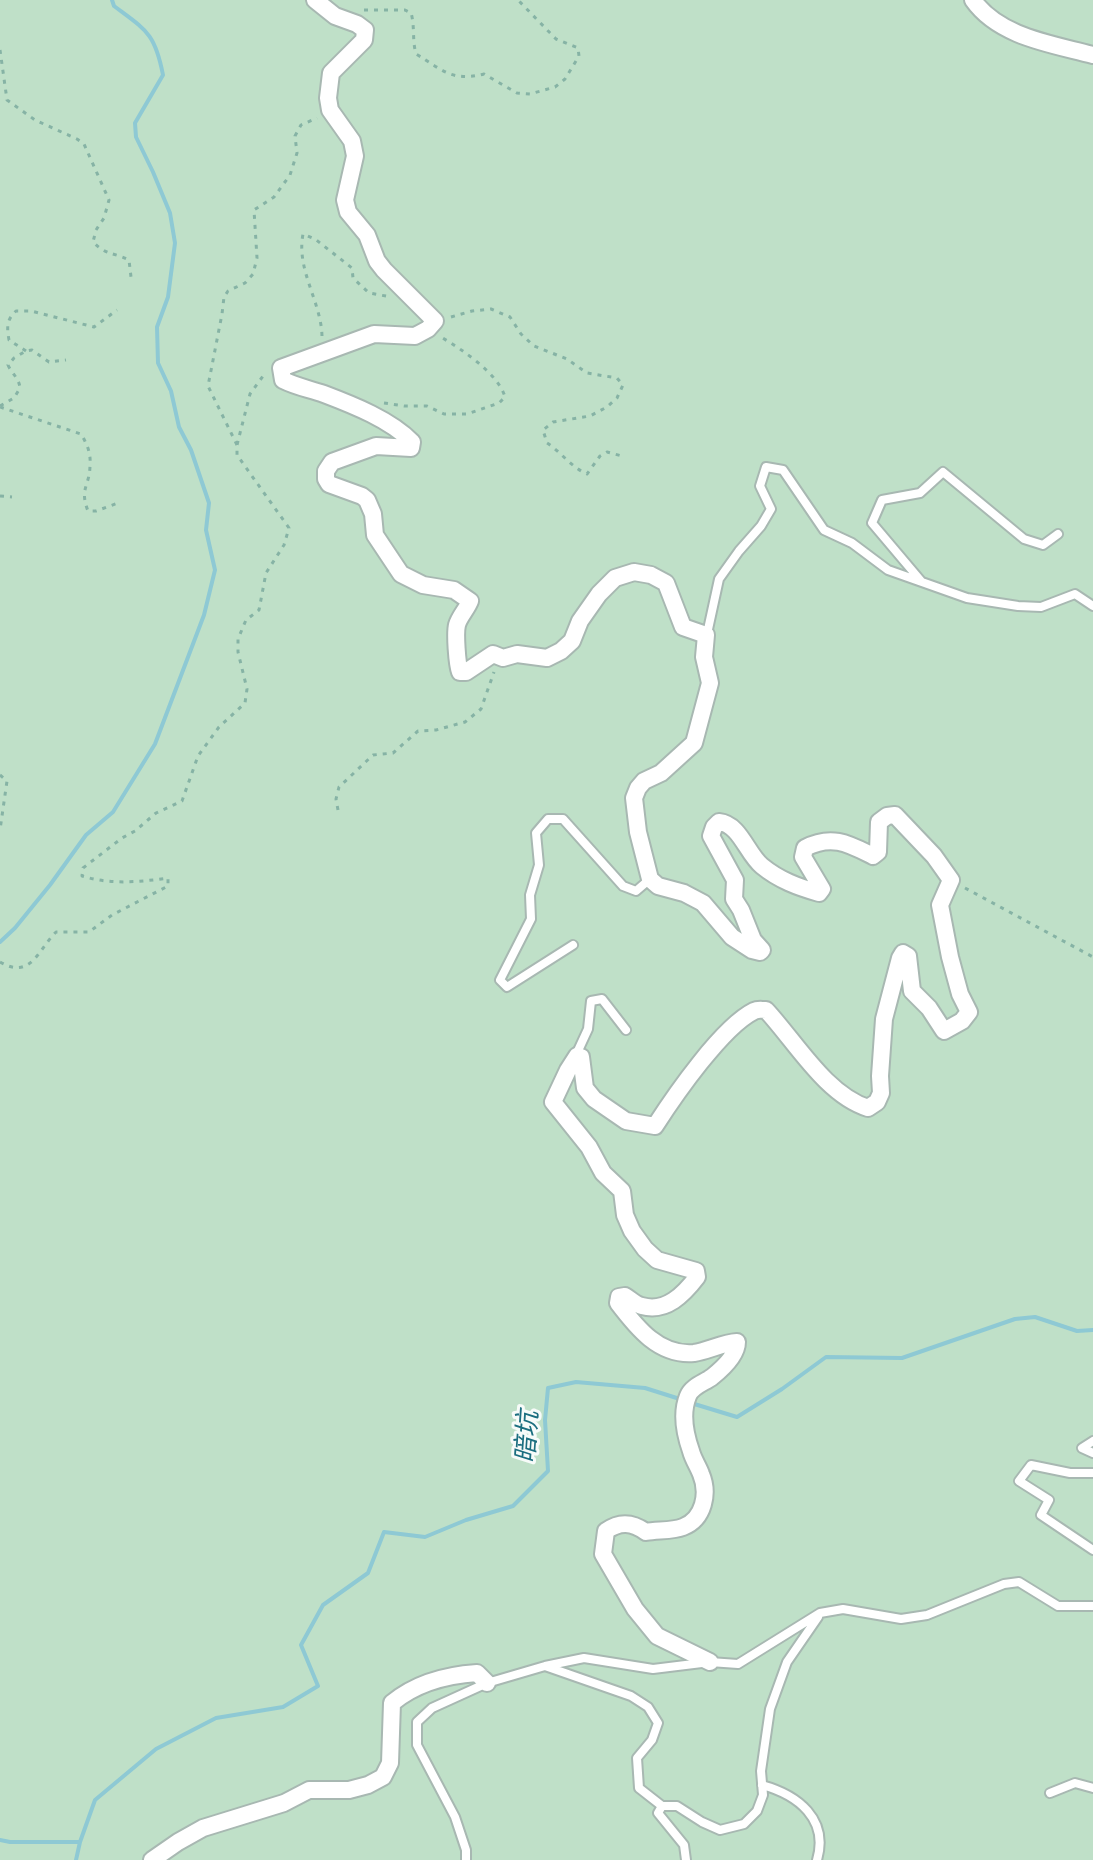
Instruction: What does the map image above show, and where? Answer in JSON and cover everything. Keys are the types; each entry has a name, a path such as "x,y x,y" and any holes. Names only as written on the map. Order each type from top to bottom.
{"street":[{"path":"315,0 335,16 365,30 364,40 331,73 328,98 330,110 352,141 355,156 345,200 348,212 367,235 377,261 432,325 415,336 374,334 281,368 283,380 364,410 412,442 411,448 376,446 332,462 326,471 326,479 329,484 367,500 373,514 375,535 401,574 423,585 454,590 470,601 457,623 460,672 466,672 493,654 503,658 517,654 547,658 561,651 572,641 580,621 599,594 615,578 634,572 651,575 666,583 683,627 706,635 704,657 710,683 694,743 661,773 644,781 634,798 638,832 650,879 658,886 684,893 703,903 732,937 760,952 762,950 753,940 734,899 735,880 711,836 719,822 735,830 761,865 784,881 819,893 822,889 803,857 805,848 814,843 837,841 873,856 878,852 879,822 895,815 934,856 951,880 940,905 960,994 969,1012 962,1021 944,1031 929,1008 912,991 908,956 903,953 884,1019 881,1093 877,1102 868,1108 856,1104 830,1084 766,1010 756,1010 730,1029 679,1090 655,1126 626,1121 594,1099 585,1088 581,1057 577,1056 553,1102 589,1147 603,1173 622,1191 625,1215 645,1249 657,1260 696,1271 697,1277 684,1294 661,1306 641,1306 625,1296 619,1297 618,1303 632,1322 652,1342 678,1353 696,1353 737,1342 737,1349 726,1364 689,1393 685,1409 685,1430 691,1454 703,1477 704,1507 695,1519 683,1527 646,1532 636,1524 615,1524 606,1531 603,1554 635,1609 657,1636 710,1662"},
{"path":"973,0 981,12 1025,37 1093,55"},
{"path":"152,1860 203,1828 284,1803 309,1790 349,1790 368,1785 383,1777 390,1763 392,1703 406,1691 455,1674 477,1673 487,1683"}],"lane":[{"path":"706,635 719,579 771,509 760,486 766,467 783,470 824,530 852,543 888,570 967,598 1041,607 1075,594 1093,606"},
{"path":"922,581 872,523 882,500 920,493 943,472 1024,539 1043,545 1058,534"},
{"path":"573,945 507,987 500,980 531,919 530,895 539,865 536,833 548,819 563,819 623,886 636,891 650,879"},
{"path":"568,1070 588,1029 591,1001 602,999 626,1030"},
{"path":"1093,1441 1082,1448 1093,1453"},
{"path":"1093,1473 1070,1473 1031,1465 1019,1481 1049,1500 1041,1515 1093,1550"},
{"path":"466,1860 466,1850 455,1817 417,1745 417,1722 432,1708 487,1683 584,1658 653,1669 710,1662 738,1664 820,1613 843,1609 901,1619 927,1615 1004,1584 1019,1582 1058,1606 1093,1606"},
{"path":"545,1666 631,1696 648,1707 658,1723 652,1740 637,1758 639,1788 662,1806 677,1806 720,1830 744,1824 757,1811 763,1795 761,1771 770,1709 787,1662 820,1613"},
{"path":"1050,1793 1075,1783 1093,1788"},
{"path":"762,1785 793,1798 811,1813 819,1831 817,1860"},
{"path":"662,1806 658,1813 684,1845 686,1860"}],"path":[{"path":"358,10 405,10 411,13 413,20 416,54 454,76 467,78 484,74 517,93 530,94 555,87 565,79 579,56 578,48 556,39 518,0"},
{"path":"0,50 7,100 35,120 84,144 109,200 93,242 104,253 129,260 131,277"},
{"path":"237,445 208,386 224,297 253,274 257,258 254,210 274,197 290,175 297,153 295,136 301,125 330,110"},
{"path":"320,354 322,332 300,249 303,234 315,239 352,268 353,278 369,293 391,297 404,290"},
{"path":"432,325 472,311 491,309 510,317 534,346 567,359 587,373 617,378 623,385 617,398 607,407 590,416 553,422 543,430 547,443 561,452 575,469 587,474 600,456 607,452 622,456"},
{"path":"26,351 9,340 9,317 16,311 31,311 94,327 117,310"},
{"path":"375,399 404,406 427,406 444,414 467,414 499,403 505,397 502,389 470,355 432,325"},
{"path":"0,406 14,398 20,388 19,380 8,365 26,351 32,350 49,362 66,360"},
{"path":"0,962 19,968 34,962 56,932 89,932 112,915 168,886 168,878 131,883 92,879 82,876 83,868 156,813 182,801 198,756 219,727 245,703 247,689 238,639 246,620 259,610 266,573 284,545 289,528 242,463 237,455 237,445 250,394 263,376 281,368"},
{"path":"0,406 81,434 88,447 91,468 83,495 88,511 118,503"},
{"path":"0,496 12,497"},
{"path":"338,810 336,799 339,787 373,755 393,753 418,731 436,730 465,722 481,709 491,677 503,658"},
{"path":"0,775 7,781 0,829"},
{"path":"951,880 1093,957"}],"green space":[{"path":"0,0 1093,0 1093,1860 0,1860"}],"waterway":[{"path":"0,942 50,885 86,835 113,812 155,744 204,615 215,570 206,530 209,503 191,450 179,427 171,391 158,363 157,327 168,297 175,243 170,213 136,137 135,123 163,75 148,34 114,6 112,0"},
{"name":"暗坑","path":"691,1403 737,1417 826,1357 902,1358 1015,1319 1035,1317 1077,1331 1093,1330"},
{"name":"暗坑","path":"76,1860 95,1800 156,1749 216,1718 283,1707 318,1686 301,1645 323,1605 368,1573 384,1532 425,1537 466,1520 513,1506 548,1471 545,1420 548,1388 576,1382 645,1388 683,1400"},
{"path":"0,1840 80,1842"}]}
